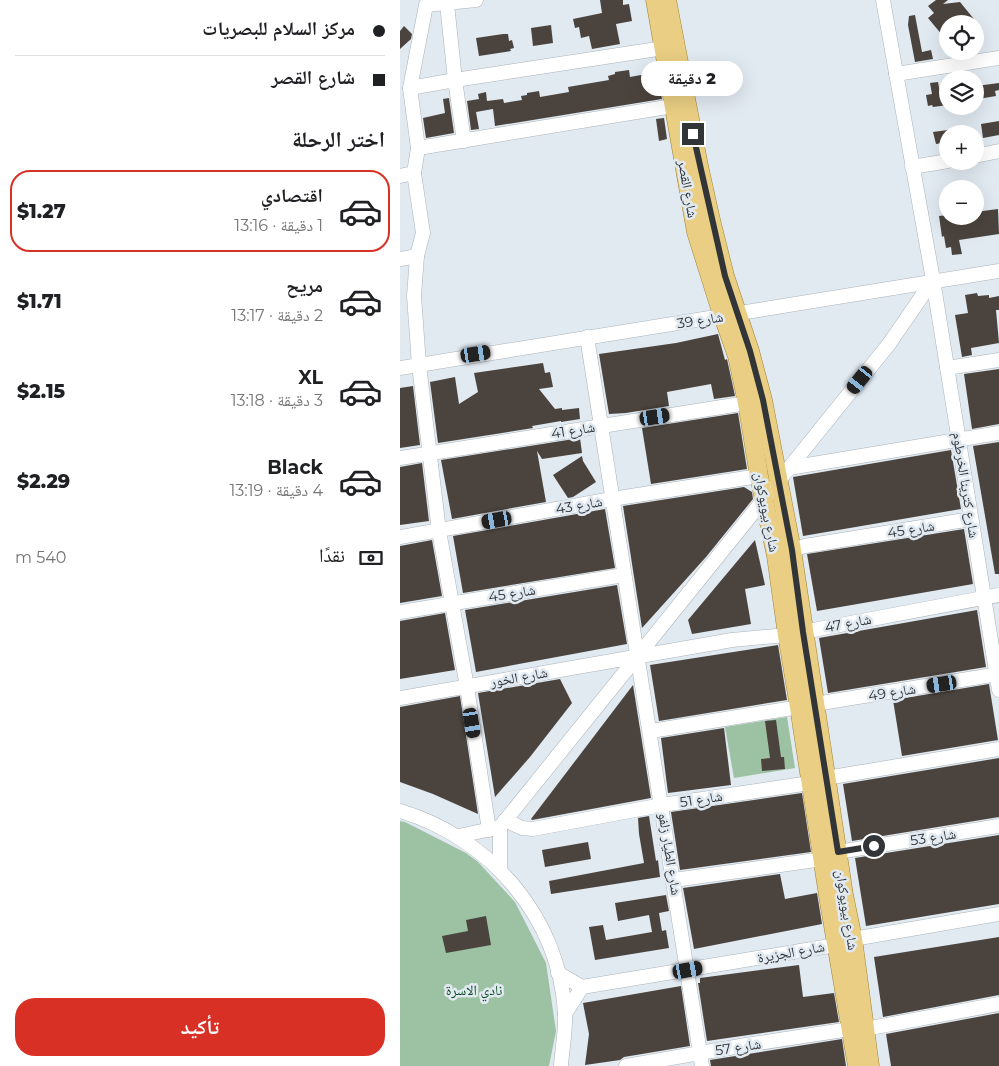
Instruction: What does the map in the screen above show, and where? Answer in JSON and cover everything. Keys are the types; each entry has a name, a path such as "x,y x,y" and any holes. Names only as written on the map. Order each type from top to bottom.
{"main road":[{"name":"شارع القصر","path":"655,0 696,232 730,315"},
{"name":"شارع القصر","path":"667,0 699,166 725,276 730,315"},
{"name":"شارع بيويوكوان","path":"730,315 759,476 795,633 830,855 844,895 844,942 857,1029 857,1066"},
{"name":"شارع بيويوكوان","path":"730,315 763,400 784,474 792,550 795,633"},
{"name":"شارع بيويوكوان","path":"857,1029 870,1066"}],"street":[{"path":"476,0 426,5 410,88 418,148 407,175 423,233 407,297 419,365 439,531 467,687 498,826 500,870"},
{"name":"شارع كترينا الخرطوم","path":"883,0 947,368 998,674 999,690"},
{"path":"447,4 454,80 464,141"},
{"path":"410,88 664,48"},
{"path":"896,74 999,58"},
{"path":"418,148 673,106"},
{"path":"984,154 999,152"},
{"path":"912,167 939,162"},
{"path":"400,259 417,256"},
{"name":"شارع 39","path":"400,368 730,315 932,280 999,271"},
{"path":"458,836 498,826 638,656 889,344 932,280"},
{"name":"شارع الطيار زلفو","path":"587,337 701,1059"},
{"path":"947,368 999,360"},
{"name":"شارع 41","path":"400,458 747,403"},
{"path":"784,474 999,433"},
{"name":"شارع 43","path":"400,537 612,499 759,476"},
{"name":"شارع 45","path":"792,550 805,546 971,519"},
{"name":"شارع 45","path":"400,612 624,575"},
{"name":"شارع 47","path":"638,656 732,640 795,633 999,595"},
{"name":"شارع الخور","path":"400,698 638,656"},
{"name":"شارع 49","path":"650,731 998,674"},
{"name":"شارع 51","path":"498,826 534,829 662,805 999,749"},
{"path":"400,811 422,817 458,836 485,855 526,900 545,935 558,973 565,1014 560,1066"},
{"name":"شارع 53","path":"674,880 999,826"},
{"name":"شارع الجزيرة","path":"582,987 688,970 999,914"},
{"path":"558,973 582,987 565,1014"},
{"name":"شارع 57","path":"626,1066 701,1059 999,1004"}],"green space":[{"path":"787,717 795,768 734,778 725,727"},
{"name":"نادي الاسرة","path":"400,821 466,853 478,862 515,902 546,963 556,1031 549,1066 400,1066"}],"building":[{"path":"600,0 623,0 623,5 629,4 632,21 616,24 620,44 592,49 589,36 581,38 579,27 575,28 573,19 602,13"},
{"path":"936,0 948,0 943,4 960,2 971,15 939,15 939,31 928,18 934,13 928,6"},
{"path":"915,15 922,52 931,50 933,59 915,62 908,25 909,16"},
{"path":"551,25 553,43 533,46 531,28"},
{"path":"404,26 412,34 411,39 400,49 400,31"},
{"path":"508,34 509,41 512,40 514,48 510,49 511,51 479,56 476,38"},
{"path":"629,70 630,77 657,72 662,99 495,126 493,109 476,112 479,129 471,130 467,101 479,99 478,94 486,92 487,101 503,99 504,103 522,100 521,96 527,95 527,93 539,91 540,97 569,92 568,87 609,80 608,76 615,74 615,72"},
{"path":"938,82 939,106 928,106 926,95 932,94 930,83"},
{"path":"999,83 999,90 995,91 996,96 984,98 984,85"},
{"path":"449,98 454,133 426,138 423,118 445,113 443,99"},
{"path":"664,118 667,139 659,141 656,119"},
{"path":"999,121 999,135 984,138 984,125 981,124"},
{"path":"939,131 939,144 936,144 933,132"},
{"path":"998,209 999,234 959,240 962,254 952,255 951,247 946,248 940,225 984,225 984,211"},
{"path":"977,293 978,296 989,295 989,298 999,296 999,310 996,310 999,343 971,348 972,355 962,357 955,315 968,313 965,295"},
{"path":"718,334 725,360 727,359 735,396 714,399 711,384 667,392 669,406 609,414 599,354 676,343"},
{"path":"543,363 545,373 550,372 553,387 539,389 555,409 579,408 580,419 438,443 430,382 455,377 459,404 478,392 474,373"},
{"path":"999,369 999,424 972,429 964,374"},
{"path":"413,386 420,445 400,448 400,388"},
{"path":"738,413 747,469 651,484 642,428"},
{"path":"580,438 582,453 542,459 537,451 546,502 452,519 441,460"},
{"path":"999,442 999,574 995,574 973,446"},
{"path":"951,450 961,509 803,536 793,477"},
{"path":"582,456 596,482 573,497 568,498 553,475"},
{"path":"422,463 429,521 400,525 400,467"},
{"path":"744,487 752,492 753,499 706,557 642,628 623,506"},
{"path":"605,509 615,568 463,593 453,536"},
{"path":"964,529 973,584 817,611 807,554"},
{"path":"432,540 442,596 400,603 400,546"},
{"path":"755,540 765,585 745,589 751,624 692,634 688,620"},
{"path":"617,585 627,644 476,672 465,610"},
{"path":"977,610 986,667 828,693 819,638"},
{"path":"445,613 455,670 400,679 400,621"},
{"path":"778,645 787,700 659,721 650,665"},
{"path":"560,679 572,703 530,757 495,797 478,693"},
{"path":"989,684 998,740 902,756 893,700"},
{"path":"633,685 651,798 532,820 531,819"},
{"path":"460,696 478,814 400,782 400,707"},
{"path":"776,720 781,757 784,757 785,769 762,771 761,759 770,758 765,721"},
{"path":"724,728 731,785 668,793 661,738"},
{"path":"999,758 999,817 852,841 843,784"},
{"path":"802,793 811,852 680,870 671,812"},
{"path":"649,816 660,877 551,894 549,881 644,863 638,818"},
{"path":"999,835 999,904 866,926 855,858"},
{"path":"588,842 591,859 545,867 542,850"},
{"path":"780,874 785,899 817,893 822,924 694,949 683,888"},
{"path":"666,895 669,911 659,913 662,931 666,930 669,948 595,960 589,927 603,925 606,940 652,932 649,915 618,921 615,903"},
{"path":"486,916 491,945 446,953 442,936 468,931 466,920"},
{"path":"999,937 999,995 883,1017 874,957"},
{"path":"799,965 803,997 834,993 839,1022 707,1041 698,983 700,983 700,978"},
{"path":"681,986 690,1046 585,1065 589,1034 583,1003"},
{"path":"999,1013 999,1066 891,1066 886,1034"},
{"path":"842,1039 846,1066 711,1066 710,1060"}],"route":[{"path":"693,134 725,276 750,351 763,400 792,550 838,852 874,846"}]}
